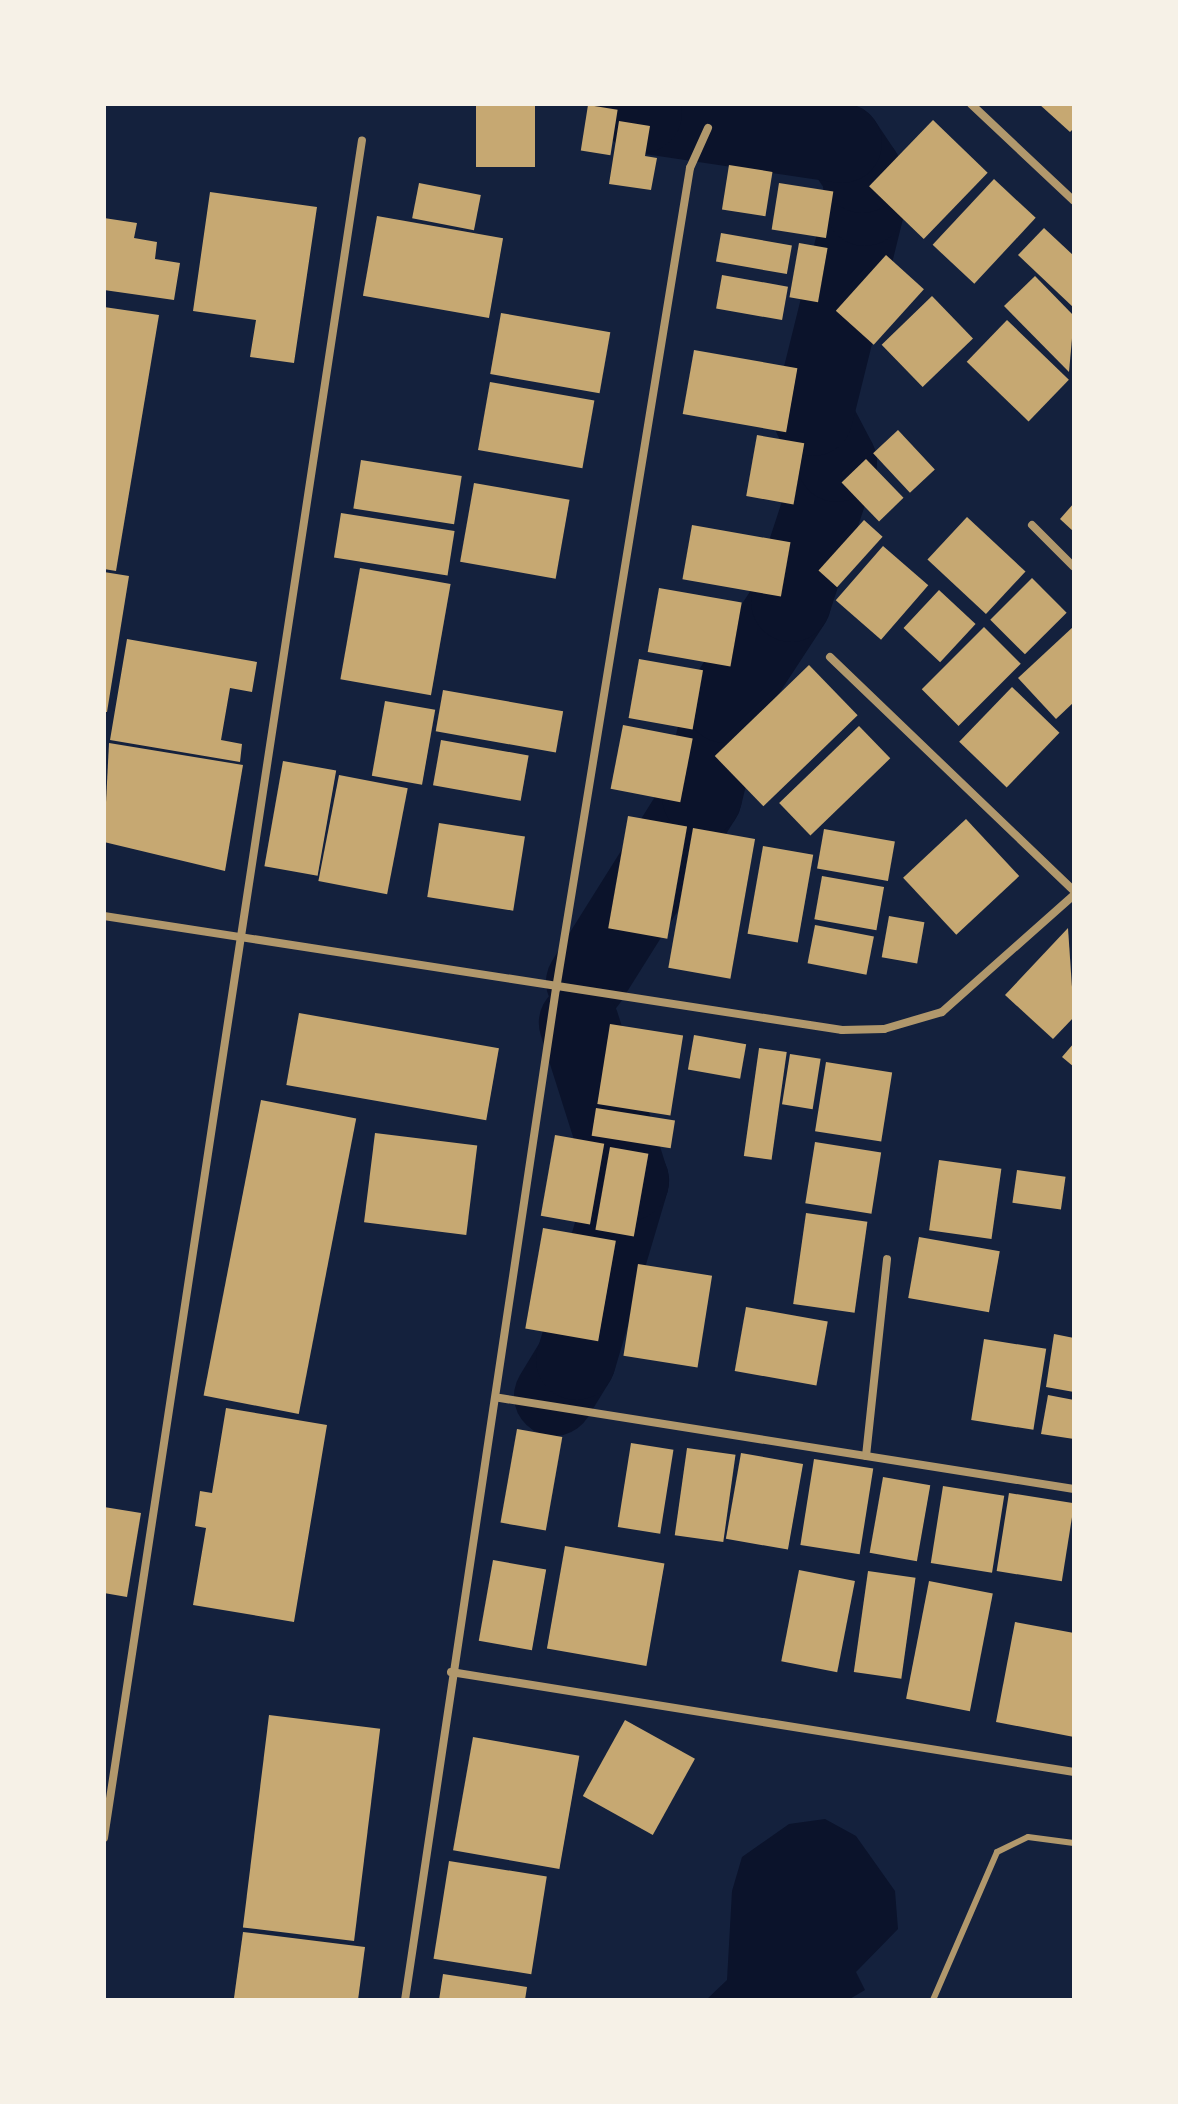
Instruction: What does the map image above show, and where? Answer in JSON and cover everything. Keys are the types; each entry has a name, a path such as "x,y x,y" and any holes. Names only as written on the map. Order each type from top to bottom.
{"street":[{"path":"971,104 1074,201"},
{"path":"405,2000 451,1672 500,1398 556,989 690,168 708,128"},
{"path":"104,1838 236,936 362,140"},
{"path":"1032,525 1074,567"},
{"path":"104,916 783,1025 884,1029 942,1012 1074,893 830,657"},
{"path":"866,1456 887,1259"},
{"path":"500,1398 1074,1489"},
{"path":"451,1672 1074,1772"}],"lane":[{"path":"933,2000 997,1852 1028,1837 1074,1843"}],"water":[{"path":"825,1819 856,1836 895,1891 898,1929 856,1972 865,1990 848,2000 706,2000 727,1980 732,1891 742,1857 789,1824"}],"building":[{"path":"476,104 535,104 535,167 476,167"},
{"path":"1039,104 1074,104 1074,128 1070,132"},
{"path":"588,105 618,110 610,155 581,150"},
{"path":"933,120 988,173 924,239 869,186"},
{"path":"619,121 650,126 645,156 657,158 651,190 609,184"},
{"path":"729,165 772,172 765,216 722,209"},
{"path":"994,179 1036,218 974,284 933,245"},
{"path":"419,183 481,195 474,230 412,218"},
{"path":"779,183 833,192 826,238 772,229"},
{"path":"210,192 317,207 294,363 250,357 256,320 193,311"},
{"path":"377,216 503,238 489,318 363,296"},
{"path":"104,218 137,223 134,238 157,242 155,259 180,263 174,300 104,290"},
{"path":"1044,228 1074,256 1074,308 1018,255"},
{"path":"721,233 792,246 787,274 716,262"},
{"path":"799,243 828,248 818,302 789,297"},
{"path":"886,255 924,289 874,345 836,311"},
{"path":"722,275 788,287 782,320 716,308"},
{"path":"1035,276 1074,316 1069,372 1004,306"},
{"path":"932,296 973,338 923,387 882,345"},
{"path":"104,307 159,315 116,571 104,569"},
{"path":"501,313 610,332 600,393 490,374"},
{"path":"1007,320 1069,380 1029,421 967,362"},
{"path":"694,350 797,368 786,432 683,414"},
{"path":"490,382 594,400 582,468 478,450"},
{"path":"898,430 935,469 910,493 873,453"},
{"path":"757,435 804,443 794,504 746,496"},
{"path":"866,459 904,498 879,521 842,483"},
{"path":"361,460 462,476 454,524 353,508"},
{"path":"474,483 570,500 556,579 460,562"},
{"path":"1074,503 1074,532 1060,519"},
{"path":"341,513 455,531 448,575 334,557"},
{"path":"967,517 1026,572 986,614 927,559"},
{"path":"864,520 883,537 837,587 818,571"},
{"path":"692,525 790,542 781,597 682,579"},
{"path":"883,546 928,585 881,640 836,600"},
{"path":"360,568 451,584 431,695 340,679"},
{"path":"104,572 129,576 107,712 104,712"},
{"path":"1032,578 1067,613 1025,654 990,620"},
{"path":"659,588 742,603 730,667 648,652"},
{"path":"939,590 976,624 940,662 904,628"},
{"path":"1074,626 1074,702 1056,719 1018,678"},
{"path":"984,627 1021,664 959,726 922,689"},
{"path":"127,639 257,662 252,692 230,688 221,740 242,744 240,762 110,740"},
{"path":"639,659 703,670 693,729 629,718"},
{"path":"809,665 858,715 763,806 715,756"},
{"path":"1012,687 1059,733 1007,788 959,742"},
{"path":"443,690 563,711 556,753 436,731"},
{"path":"385,701 435,710 422,785 372,776"},
{"path":"623,725 693,739 680,802 611,789"},
{"path":"859,726 890,758 810,835 779,803"},
{"path":"441,740 529,755 521,801 433,785"},
{"path":"109,743 243,765 225,871 104,842"},
{"path":"283,761 336,770 318,876 264,866"},
{"path":"339,775 408,788 387,894 318,881"},
{"path":"628,816 687,826 667,939 608,928"},
{"path":"966,819 1019,876 956,935 903,878"},
{"path":"439,823 525,837 513,911 427,897"},
{"path":"693,828 755,839 730,979 668,968"},
{"path":"824,829 895,842 888,881 817,868"},
{"path":"763,846 813,855 798,943 748,934"},
{"path":"822,876 884,887 876,930 814,919"},
{"path":"889,916 924,922 917,964 882,957"},
{"path":"815,925 874,936 866,975 808,963"},
{"path":"1068,928 1074,1017 1053,1039 1005,995"},
{"path":"299,1013 499,1048 486,1120 286,1085"},
{"path":"610,1024 683,1036 670,1116 597,1104"},
{"path":"694,1035 746,1044 740,1079 688,1069"},
{"path":"1074,1043 1074,1067 1062,1057"},
{"path":"759,1048 787,1052 772,1160 744,1156"},
{"path":"790,1054 821,1059 813,1109 782,1104"},
{"path":"826,1062 892,1072 881,1142 815,1131"},
{"path":"261,1100 356,1119 299,1414 204,1395"},
{"path":"596,1108 675,1121 671,1148 592,1136"},
{"path":"375,1133 477,1146 466,1235 364,1222"},
{"path":"555,1135 604,1144 590,1224 541,1216"},
{"path":"815,1142 881,1152 871,1214 805,1203"},
{"path":"610,1147 648,1154 634,1236 595,1230"},
{"path":"939,1160 1001,1169 992,1239 929,1230"},
{"path":"1017,1170 1066,1177 1061,1209 1012,1203"},
{"path":"806,1213 867,1222 855,1313 793,1304"},
{"path":"543,1228 616,1241 598,1341 525,1328"},
{"path":"919,1237 1000,1251 989,1312 908,1298"},
{"path":"638,1264 712,1276 698,1368 623,1356"},
{"path":"746,1307 828,1321 816,1385 735,1371"},
{"path":"1054,1334 1074,1338 1074,1392 1046,1387"},
{"path":"984,1339 1046,1349 1033,1430 971,1420"},
{"path":"1048,1395 1074,1400 1074,1439 1041,1434"},
{"path":"226,1408 327,1425 294,1622 193,1605 206,1528 195,1526 200,1491 212,1493"},
{"path":"517,1429 562,1437 546,1531 501,1523"},
{"path":"631,1443 673,1450 660,1534 618,1527"},
{"path":"687,1448 736,1455 723,1542 675,1535"},
{"path":"741,1453 803,1464 788,1550 726,1539"},
{"path":"814,1459 873,1468 860,1554 800,1545"},
{"path":"883,1477 930,1485 917,1561 870,1553"},
{"path":"943,1486 1004,1496 992,1573 931,1563"},
{"path":"1009,1493 1074,1503 1062,1581 997,1571"},
{"path":"104,1507 141,1513 127,1597 104,1593"},
{"path":"565,1546 664,1564 646,1666 547,1648"},
{"path":"493,1560 546,1569 532,1650 479,1641"},
{"path":"799,1570 855,1581 837,1672 781,1661"},
{"path":"868,1571 916,1578 901,1679 854,1672"},
{"path":"929,1581 993,1593 970,1711 906,1699"},
{"path":"1015,1622 1074,1633 1074,1737 996,1722"},
{"path":"269,1715 380,1729 354,1941 243,1927"},
{"path":"625,1720 695,1759 653,1835 583,1796"},
{"path":"473,1737 579,1756 559,1869 453,1850"},
{"path":"449,1861 547,1876 531,1974 434,1959"},
{"path":"243,1932 365,1947 358,2000 234,1998"},
{"path":"443,1974 527,1987 525,2000 439,2000"}],"waterway":[{"path":"586,982 702,797 725,703 791,602 837,462 813,416 865,206 862,173 842,143 642,113 634,104"},
{"path":"554,1396 576,1360 629,1181 579,1023"}]}
